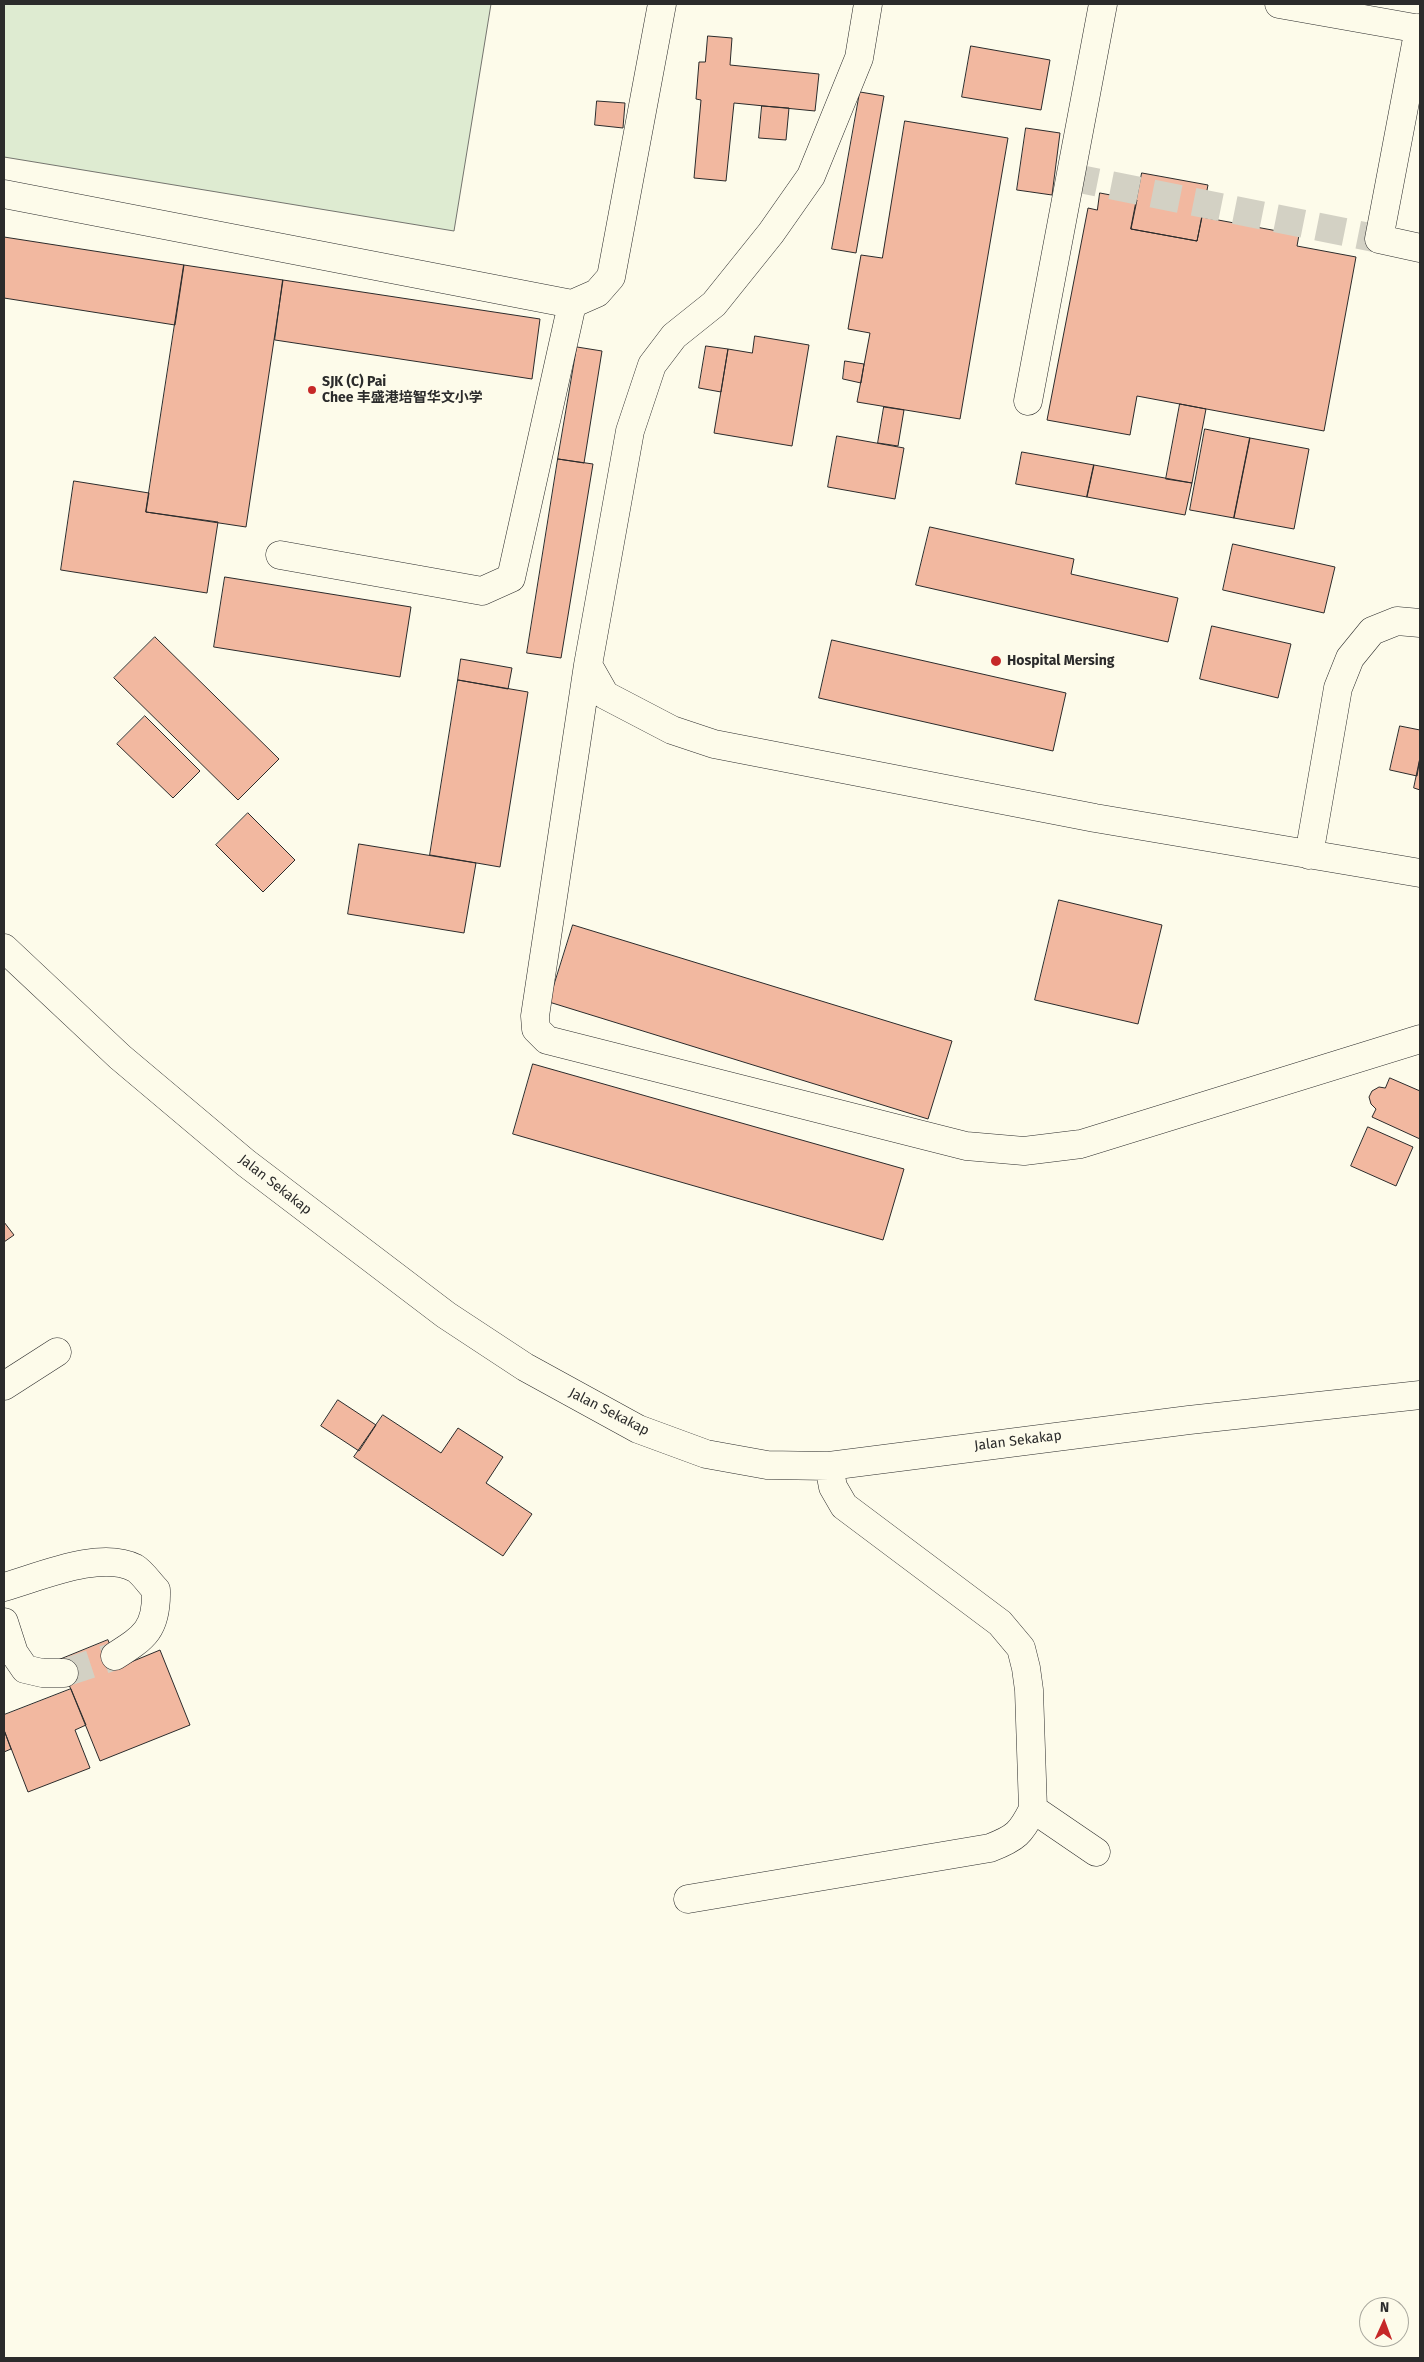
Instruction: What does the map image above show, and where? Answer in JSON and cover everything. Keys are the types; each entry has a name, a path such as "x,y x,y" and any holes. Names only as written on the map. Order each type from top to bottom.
{"street":[{"path":"4,194 572,304 596,293 611,278 662,4"},
{"path":"868,4 858,58 811,176 771,233 714,304 674,336 652,365 630,431 588,665 535,1016 536,1029 547,1040 966,1146 1024,1151 1081,1144 1420,1039"},
{"path":"1028,400 1103,4"},
{"path":"1279,4 1420,28 1379,240 1420,248"},
{"path":"280,555 482,591 511,578 572,304"},
{"path":"1309,855 1338,688 1350,658 1372,632 1397,621 1420,622"},
{"path":"588,665 605,695 672,730 714,744 1095,818 1420,873"},
{"name":"Jalan Sekakap","path":"4,948 120,1057 246,1164 446,1315 525,1367 638,1430 706,1454 767,1465 829,1466 1189,1420 1420,1396"},
{"path":"4,1386 57,1352"},
{"path":"688,1899 990,1848 1010,1840 1023,1830 1033,1808 1030,1690 1021,1648 1000,1623 844,1506 832,1487 829,1466"},
{"path":"4,1587 81,1565 107,1561 136,1568 156,1590 157,1610 143,1638 115,1656"},
{"path":"4,1622 14,1653 25,1669 42,1673 64,1673"},
{"path":"1033,1808 1096,1852"}],"green space":[{"path":"4,4 491,4 454,231 4,157"}],"building":[{"path":"708,36 732,38 730,65 819,74 815,111 734,103 726,181 694,178 701,100 696,99 699,62 705,62"},
{"path":"971,46 1050,60 1041,110 962,97"},
{"path":"860,92 884,96 856,253 832,249"},
{"path":"597,101 625,103 623,128 595,125"},
{"path":"762,106 789,108 786,140 759,138"},
{"path":"905,121 1008,138 960,419 857,402 870,333 848,329 861,255 882,258"},
{"path":"1026,128 1060,133 1052,195 1017,190"},
{"path":"1142,173 1208,185 1197,241 1131,229"},
{"path":"1100,193 1137,200 1131,229 1197,241 1202,217 1299,235 1297,246 1356,257 1324,431 1137,396 1130,435 1047,420 1088,208 1097,210"},
{"path":"4,237 184,265 175,325 4,298"},
{"path":"184,265 283,280 246,527 146,512"},
{"path":"283,280 540,319 532,379 275,340"},
{"path":"755,336 809,345 792,446 714,433 728,349 752,353"},
{"path":"706,346 728,349 721,392 699,388"},
{"path":"577,347 602,351 584,463 558,459"},
{"path":"845,361 864,364 861,383 843,379"},
{"path":"1180,404 1206,409 1192,483 1166,479"},
{"path":"884,407 904,410 898,446 878,443"},
{"path":"1205,429 1250,438 1234,518 1190,510"},
{"path":"837,436 904,448 895,499 828,487"},
{"path":"1250,438 1309,449 1294,529 1234,518"},
{"path":"1022,452 1094,465 1087,497 1016,484"},
{"path":"558,459 593,464 561,658 527,653"},
{"path":"1094,465 1192,483 1185,515 1087,497"},
{"path":"74,481 149,493 146,512 218,522 207,593 61,570"},
{"path":"930,527 1074,559 1071,574 1178,598 1168,642 916,585"},
{"path":"1233,544 1335,567 1324,613 1223,590"},
{"path":"225,577 411,607 400,677 214,647"},
{"path":"1212,626 1291,644 1278,698 1200,679"},
{"path":"155,637 279,759 238,800 114,678"},
{"path":"832,640 1066,693 1053,751 819,698"},
{"path":"461,659 512,668 508,689 458,680"},
{"path":"458,680 528,692 500,867 430,855"},
{"path":"145,716 200,771 173,798 117,744"},
{"path":"1400,726 1420,730 1420,758 1417,776 1390,770"},
{"path":"1420,758 1420,790 1414,788"},
{"path":"248,813 295,860 263,892 216,845"},
{"path":"359,844 476,863 464,933 348,914"},
{"path":"1059,900 1162,925 1138,1024 1035,1000"},
{"path":"573,925 952,1041 928,1119 549,1002"},
{"path":"533,1064 904,1169 883,1240 513,1134"},
{"path":"1390,1078 1420,1091 1420,1139 1372,1117 1376,1109 1371,1104 1369,1097 1372,1091 1379,1087 1385,1088"},
{"path":"1368,1127 1413,1147 1396,1186 1351,1166"},
{"path":"4,1222 14,1235 4,1242"},
{"path":"338,1400 376,1425 359,1451 321,1426"},
{"path":"383,1415 441,1453 458,1428 503,1457 486,1483 532,1514 503,1556 354,1457"},
{"path":"108,1640 119,1667 160,1650 190,1725 100,1761 59,1660"},
{"path":"71,1689 86,1725 75,1730 90,1768 28,1792 4,1730 4,1715"},
{"path":"4,1730 11,1749 4,1752"}],"tunnel":[{"path":"1070,177 1379,239"},
{"path":"64,1673 115,1656"}],"place":[{"name":"SJK (C) Pai Chee 丰盛港培智华文小学","path":"312,390"},
{"name":"Hospital Mersing","path":"996,661"}]}
